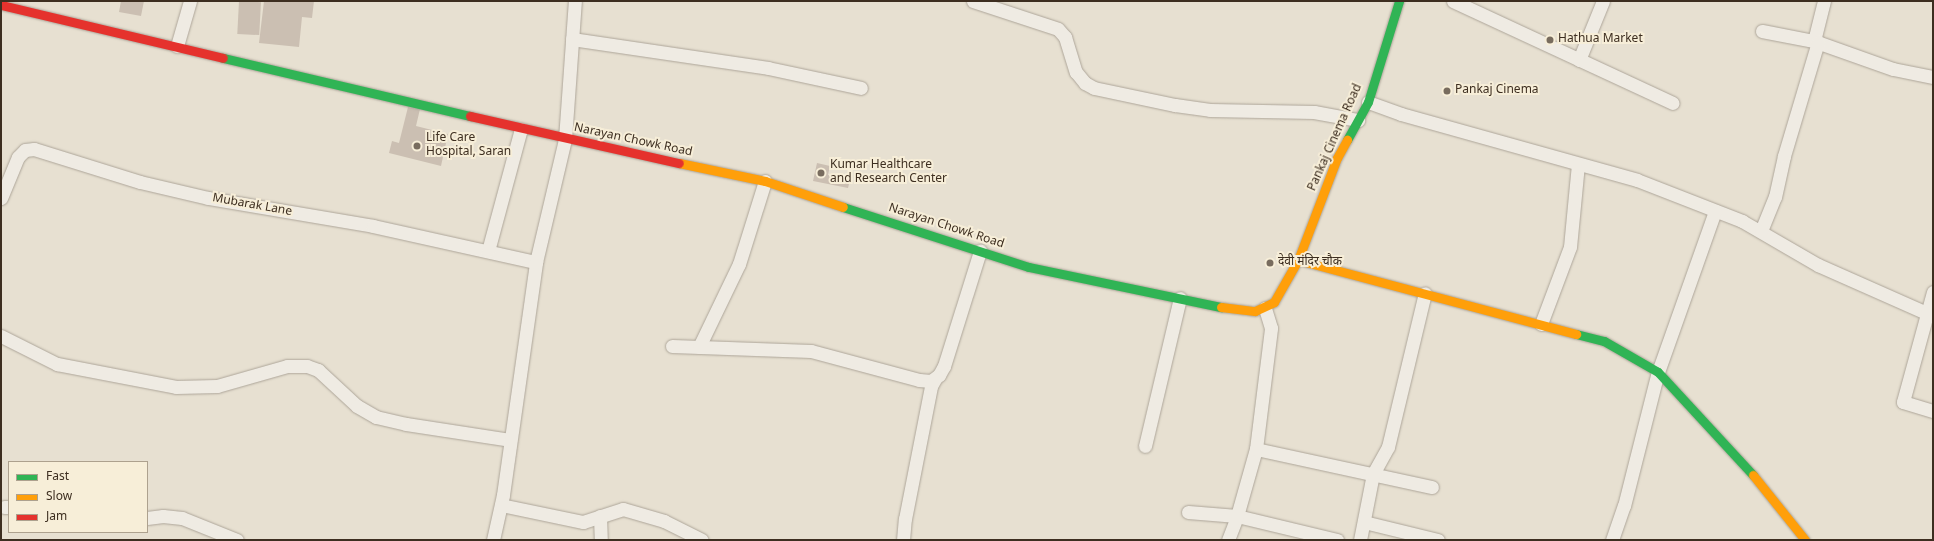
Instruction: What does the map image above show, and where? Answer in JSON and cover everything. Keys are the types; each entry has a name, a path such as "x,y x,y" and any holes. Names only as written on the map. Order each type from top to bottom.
{"street":[{"path":"177,46 190,1"},
{"path":"493,540 501,505 536,262 565,139 575,1"},
{"path":"973,1 1058,29 1065,37 1076,72 1085,83 1094,88 1175,105 1210,110 1314,112 1358,120"},
{"name":"Pankaj Cinema Road","path":"1298,260 1337,158 1368,102 1399,1"},
{"path":"1453,1 1673,103"},
{"path":"1579,60 1603,1"},
{"path":"1761,231 1775,197 1784,156 1816,42 1824,1"},
{"name":"Narayan Chowk Road","path":"1,5 521,129 765,181 1029,267 1242,311 1265,308"},
{"path":"1762,31 1816,42 1893,69 1933,77"},
{"path":"572,39 768,68 861,88"},
{"path":"1368,102 1401,114 1637,180 1715,210 1761,231 1818,265 1930,315"},
{"path":"488,251 521,129"},
{"name":"Mubarak Lane","path":"1,198 18,156 25,150 34,149 140,182 208,198 373,226 536,262"},
{"path":"1541,324 1570,247 1578,164"},
{"path":"699,346 739,264 765,181"},
{"path":"1612,540 1624,506 1658,372 1715,210"},
{"path":"903,540 904,519 931,386 944,366 980,251"},
{"path":"1228,540 1238,516 1256,449 1271,328 1265,308 1281,292 1298,260 1604,341 1658,372 1752,474 1805,540"},
{"path":"1933,292 1930,315 1903,402 1933,411"},
{"path":"1360,540 1373,474 1388,447 1425,293"},
{"path":"1145,446 1180,298"},
{"path":"1,336 57,364 176,387 217,386 287,366 307,366 318,370 357,406 376,417 400,423 510,440"},
{"path":"672,346 811,351 919,380 935,379"},
{"path":"1256,449 1432,487"},
{"path":"501,505 583,522 623,509 664,521 702,540"},
{"path":"1188,512 1238,516 1337,540"},
{"path":"148,518 163,516 182,518 238,540"},
{"path":"600,516 601,540"},
{"path":"1364,522 1438,540"}],"building":[{"path":"121,1 144,1 141,16 119,12"},
{"path":"239,1 261,2 259,35 237,34"},
{"path":"264,1 314,1 312,18 302,17 299,47 259,43"},
{"path":"408,107 420,109 416,126 448,134 441,166 389,153 392,141 399,143"},
{"path":"817,163 830,166 828,175 850,180 848,188 813,181"}],"traffic: fast":[{"path":"1347,140 1368,102 1399,1"},
{"path":"223,58 470,116"},
{"path":"843,207 1029,267 1221,307"},
{"path":"1576,334 1604,341 1658,372 1753,475"}],"traffic: slow":[{"path":"1221,307 1255,311 1274,302 1298,260 1337,158 1347,140"},
{"path":"679,163 765,181 843,207"},
{"path":"1298,260 1576,334"},
{"path":"1753,475 1805,540"}],"traffic: jam":[{"path":"1,5 223,58"},
{"path":"470,116 679,163"}],"place":[{"name":"Hathua Market","path":"1550,40"},
{"name":"Pankaj Cinema","path":"1447,91"},
{"name":"Life Care Hospital, Saran","path":"417,146"},
{"name":"Kumar Healthcare and Research Center","path":"821,173"},
{"name":"देवी मंदिर चौक","path":"1270,263"}]}
